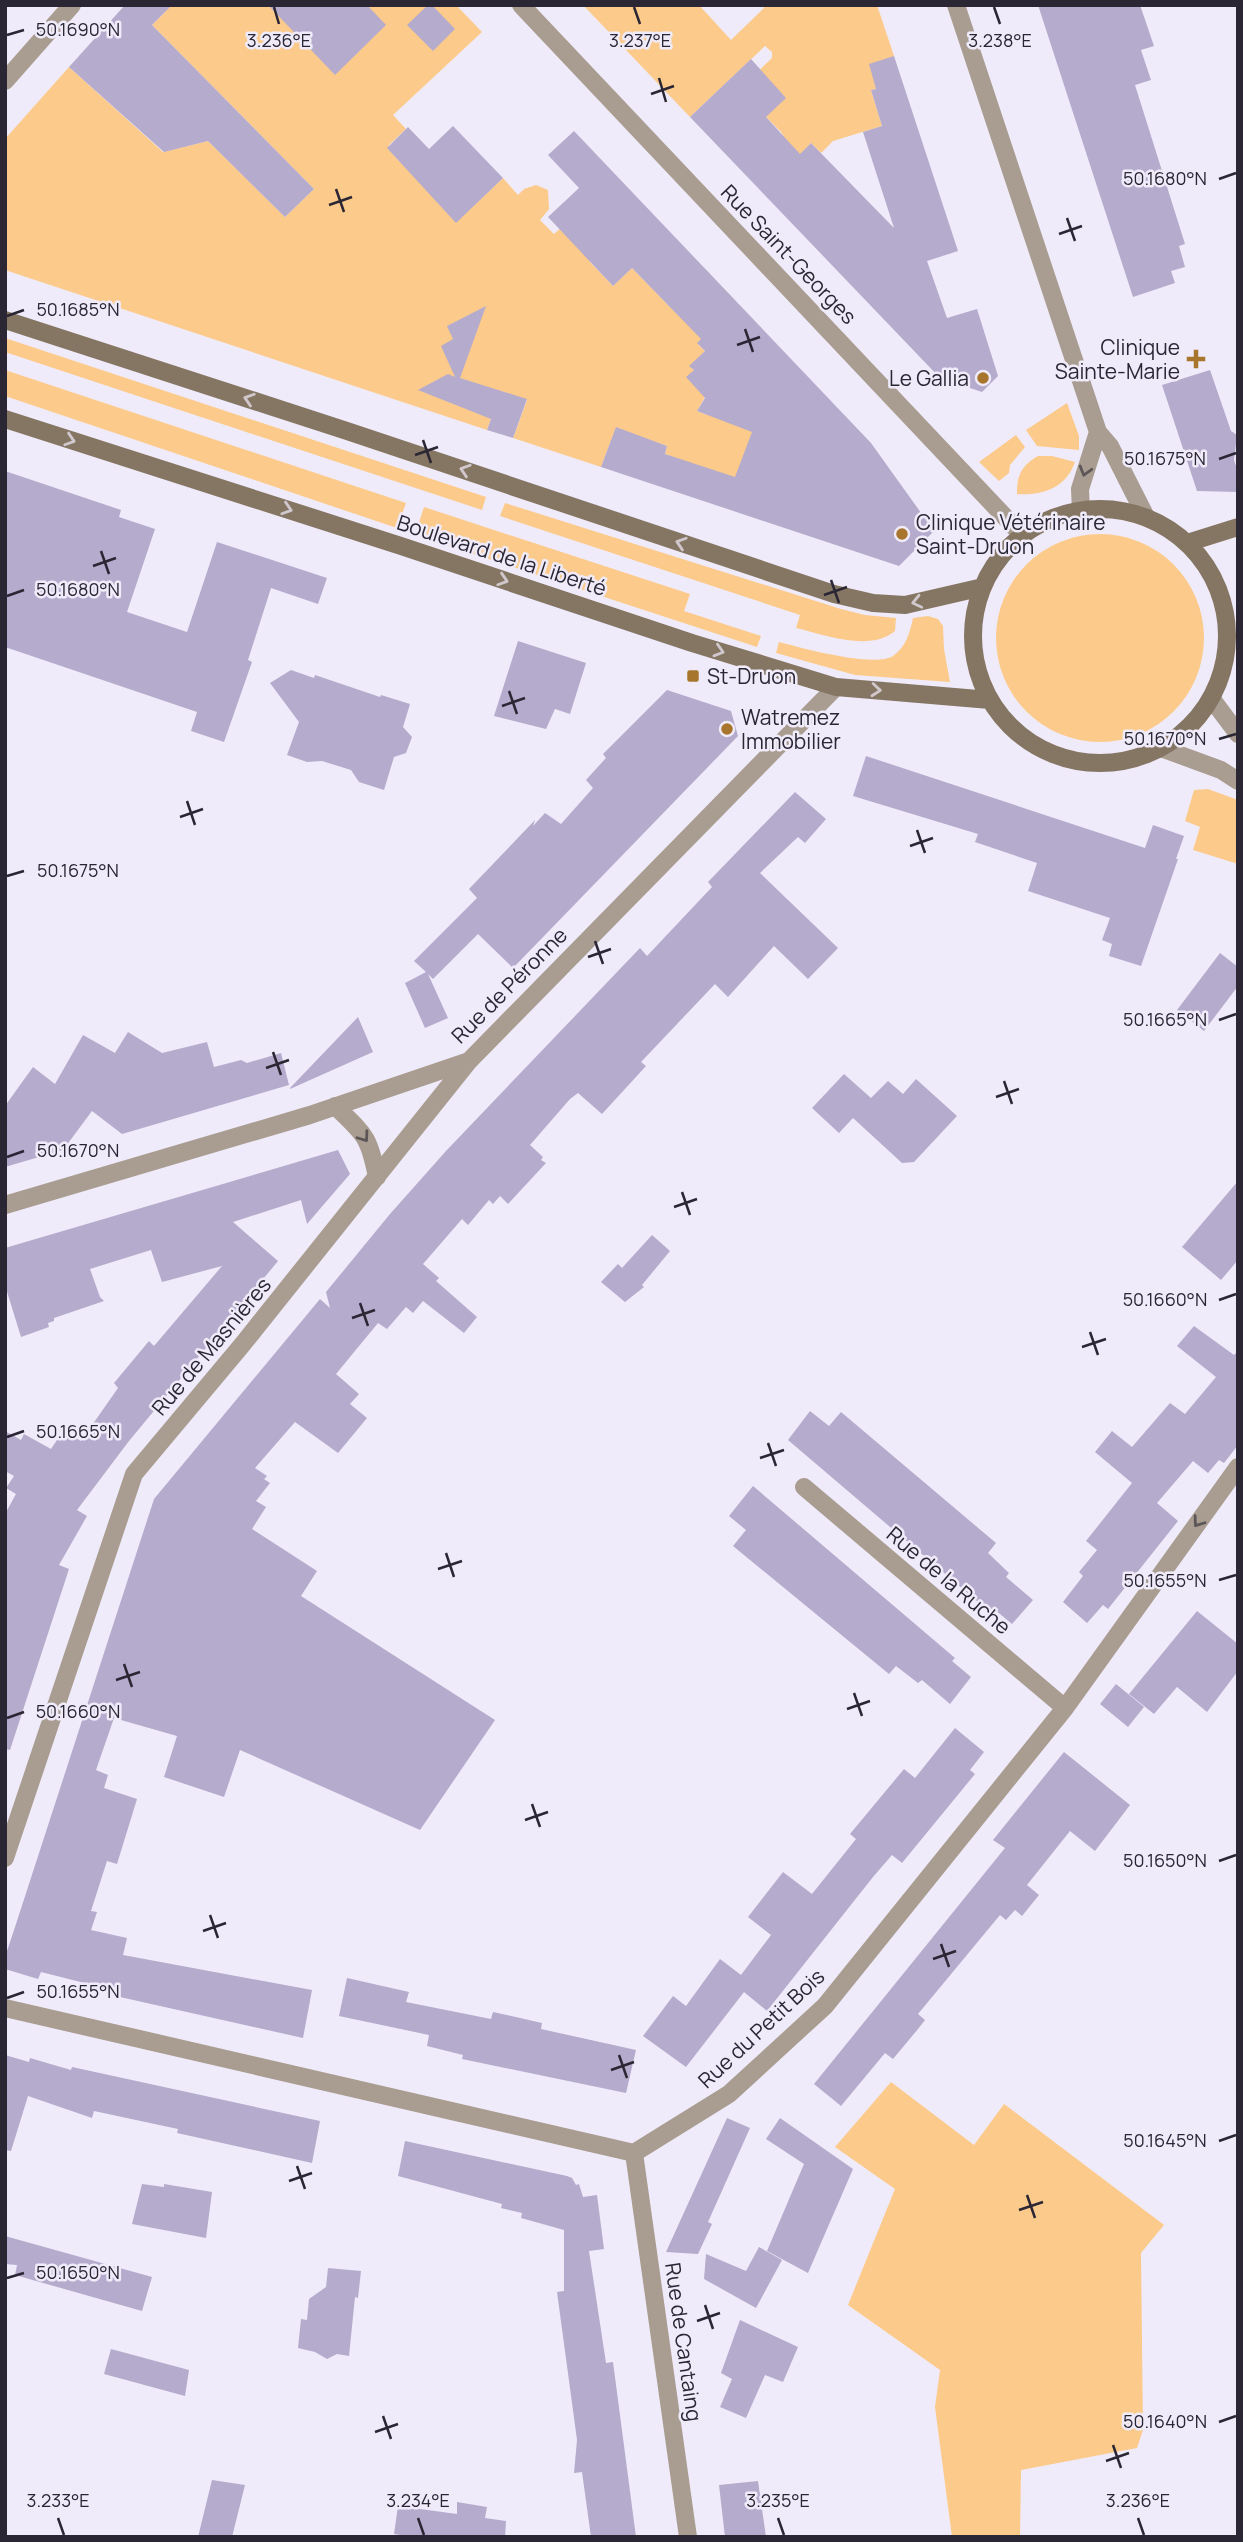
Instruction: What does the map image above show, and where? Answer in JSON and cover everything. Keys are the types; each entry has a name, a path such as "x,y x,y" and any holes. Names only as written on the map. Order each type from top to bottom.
{"main road":[{"path":"5,320 834,594 873,603 905,605 983,587"},
{"name":"Boulevard de la Liberté","path":"5,419 377,538 692,643 836,687 990,700"},
{"path":"1114,510 1146,517 1187,543 1209,570 1220,594 1228,633 1231,662 1192,725 1161,748 1127,761 1108,763 1069,759 1032,743 1016,732 990,700 979,674 974,645 975,617 983,587 994,567 1023,536 1050,519 1081,511 1114,510"},
{"path":"1187,543 1238,527"}],"street":[{"path":"5,81 72,5"},
{"name":"Rue Saint-Georges","path":"521,5 1023,536"},
{"path":"956,5 1098,432 1110,446 1146,517"},
{"path":"1081,511 1080,489 1098,432"},
{"name":"Rue de Péronne","path":"5,1205 335,1106 469,1061 836,687"},
{"path":"1211,698 1238,734"},
{"path":"1161,748 1221,770 1238,781"},
{"name":"Rue de Masnières","path":"5,1858 134,1474 242,1345 469,1061"},
{"path":"335,1106 366,1136 371,1146 377,1177"},
{"name":"Rue du Petit Bois","path":"635,2153 729,2094 825,2006 1065,1708 1238,1467"},
{"name":"Rue de la Ruche","path":"804,1487 1065,1708"},
{"path":"5,2008 635,2153"},
{"name":"Rue de Cantaing","path":"635,2153 688,2537"}],"shaded area":[{"path":"158,5 456,5 482,32 393,115 406,129 389,145 390,151 456,222 503,178 518,195 524,189 536,185 548,190 549,209 540,220 554,234 573,217 603,248 590,262 613,286 632,268 670,307 707,271 738,304 698,344 705,351 690,366 705,397 697,411 707,415 708,412 748,415 777,497 665,454 667,446 616,428 601,467 513,438 527,400 501,391 487,430 5,270 5,139 69,67 163,152 208,141 285,217 314,189 152,25 165,12"},
{"path":"583,5 699,5 731,40 767,5 877,5 894,56 876,89 871,90 882,126 833,141 821,153 811,143 798,159 781,132 766,117 750,79 772,58 772,52 765,46 690,117"},
{"path":"5,338 486,497 482,510 5,352"},
{"path":"5,370 406,503 397,528 5,396"},
{"path":"1067,403 1079,436 1079,450 1037,446 1026,430"},
{"path":"1016,435 1025,447 1010,465 1009,473 999,481 979,462"},
{"path":"1038,456 1052,456 1075,462 1066,478 1052,488 1035,494 1017,494 1021,472"},
{"path":"505,503 841,609 896,618 895,631 885,637 860,641 833,638 796,628 800,615 500,516"},
{"path":"424,507 690,594 684,611 761,636 757,647 415,535"},
{"path":"1100,534 1140,542 1158,551 1174,564 1187,580 1196,598 1204,638 1196,678 1187,696 1174,712 1158,725 1140,734 1100,742 1060,734 1042,725 1026,712 1013,696 1004,678 996,638 1004,598 1013,580 1026,564 1042,551 1060,542"},
{"path":"928,616 938,619 943,626 950,682 855,675 776,653 779,642 838,656 884,659 893,656 904,644 913,618"},
{"path":"1208,789 1238,800 1238,864 1193,850 1200,827 1185,821 1194,790"},
{"path":"891,2082 974,2145 1004,2104 1164,2225 1141,2253 1143,2430 1137,2448 1021,2470 1020,2537 952,2537 935,2407 940,2370 848,2305 895,2189 835,2147"}],"building":[{"path":"125,5 172,5 152,25 314,189 285,217 208,141 164,152 69,67"},
{"path":"268,5 367,5 386,25 335,75"},
{"path":"428,5 432,5 455,29 433,51 407,25"},
{"path":"1038,5 1140,5 1154,46 1141,50 1151,80 1135,85 1185,244 1179,246 1185,267 1171,271 1175,283 1133,297"},
{"path":"894,56 958,251 927,261 947,318 977,309 998,376 982,392 940,378 690,117 751,59 786,98 766,117 800,154 811,143 894,228 863,132 882,126 871,90 876,89 869,64"},
{"path":"453,126 503,178 456,223 387,148 408,127 429,149"},
{"path":"574,131 871,443 934,531 899,566 601,467 616,427 667,446 665,454 735,477 752,432 697,411 705,398 686,377 694,370 689,366 705,351 697,343 701,339 632,268 613,286 548,217 579,188 548,155"},
{"path":"486,306 460,378 527,399 513,438 487,430 491,419 418,390 448,374 455,377 441,346 453,339 447,326"},
{"path":"1210,370 1231,431 1237,435 1234,460 1238,472 1238,492 1197,491 1162,385"},
{"path":"5,471 121,510 119,517 155,529 127,612 187,632 217,542 327,578 318,604 271,588 248,660 252,662 224,742 191,731 197,712 5,647"},
{"path":"518,641 586,663 570,714 555,709 546,729 494,716"},
{"path":"291,670 410,704 403,727 412,737 406,753 394,757 384,790 359,782 351,770 322,761 307,762 287,755 299,722 270,683"},
{"path":"667,690 731,711 738,736 513,968 478,934 433,979 428,974 448,1018 425,1028 405,983 426,972 414,961 477,898 469,889 535,820 533,826 545,813 561,824 593,788 586,780 606,758 603,754"},
{"path":"866,756 1145,848 1153,825 1184,836 1141,966 1109,956 1112,944 1102,940 1110,918 1028,891 1037,863 975,842 978,834 853,796"},
{"path":"795,792 826,819 805,843 798,837 760,873 838,948 808,979 774,946 728,997 715,984 641,1062 646,1066 602,1114 578,1093 570,1099 530,1145 546,1163 508,1204 500,1196 493,1204 489,1200 468,1225 462,1219 423,1264 439,1278 436,1281 477,1317 464,1333 423,1301 413,1313 406,1307 387,1329 378,1323 336,1374 359,1394 350,1404 367,1418 338,1453 295,1422 255,1468 267,1476 264,1479 270,1483 256,1501 266,1507 252,1529 317,1571 301,1596 495,1720 420,1830 240,1750 224,1797 164,1777 177,1736 114,1718 96,1770 108,1775 104,1788 137,1799 117,1864 107,1861 91,1911 97,1912 91,1930 127,1938 123,1955 312,1990 303,2038 111,1995 112,1990 41,1972 38,1979 5,1969 5,1957 154,1499 320,1299 330,1308 326,1292 446,1151 640,948 647,956 712,887 708,882"},
{"path":"1220,953 1238,967 1238,986 1204,1031 1177,1010"},
{"path":"358,1017 373,1052 290,1089 290,1088"},
{"path":"128,1032 162,1053 207,1042 214,1067 241,1060 247,1063 281,1053 289,1085 122,1134 92,1111 63,1150 5,1167 5,1106 33,1067 55,1084 83,1035 115,1053"},
{"path":"844,1074 871,1098 888,1081 903,1094 916,1079 957,1116 914,1162 902,1163 853,1118 839,1133 812,1108"},
{"path":"338,1150 350,1174 307,1224 301,1200 233,1222 278,1261 129,1441 77,1510 87,1516 59,1565 69,1569 10,1750 5,1749 5,1514 16,1494 6,1488 14,1476 5,1471 5,1431 21,1440 24,1434 51,1449 63,1431 81,1441 118,1388 114,1383 149,1341 154,1346 222,1266 162,1282 151,1250 90,1269 104,1301 54,1318 54,1321 48,1323 49,1327 21,1337 5,1285 5,1248"},
{"path":"1238,1181 1238,1260 1221,1280 1182,1247"},
{"path":"652,1235 670,1251 642,1285 644,1287 625,1302 601,1282 618,1264 622,1268"},
{"path":"1194,1326 1234,1355 1238,1351 1238,1445 1224,1463 1219,1460 1208,1473 1193,1461 1157,1503 1178,1521 1108,1609 1103,1605 1087,1623 1063,1602 1083,1576 1079,1572 1097,1550 1086,1541 1132,1483 1095,1452 1112,1431 1132,1447 1170,1403 1185,1414 1216,1377 1177,1346"},
{"path":"810,1411 829,1426 841,1412 996,1543 988,1553 1009,1573 1006,1577 1033,1600 1012,1624 994,1609 991,1613 788,1440"},
{"path":"753,1486 955,1658 952,1661 971,1677 950,1704 922,1680 918,1683 896,1666 889,1674 733,1546 746,1530 729,1516"},
{"path":"1197,1611 1238,1644 1238,1671 1207,1712 1177,1687 1154,1714 1129,1694"},
{"path":"1116,1684 1144,1707 1128,1727 1100,1704"},
{"path":"955,1728 984,1752 970,1770 975,1774 902,1863 892,1855 767,2011 744,1992 686,2067 643,2036 673,1996 686,2006 720,1959 741,1975 771,1935 748,1917 783,1872 812,1894 856,1839 850,1834 904,1769 915,1778"},
{"path":"1064,1752 1130,1805 1095,1851 1070,1831 1027,1885 1039,1895 1022,1916 1015,1910 1006,1920 1000,1915 918,2014 925,2020 918,2029 893,2059 885,2053 841,2106 814,2084 1005,1848 993,1840"},
{"path":"347,1978 409,1992 406,2002 491,2019 493,2012 542,2023 541,2029 636,2050 626,2093 462,2059 463,2055 427,2046 429,2035 339,2016"},
{"path":"5,2055 29,2062 30,2058 71,2070 72,2067 320,2121 312,2163 177,2133 178,2129 94,2111 92,2118 28,2096 11,2151 5,2150"},
{"path":"727,2118 750,2128 708,2222 712,2224 698,2254 666,2252"},
{"path":"780,2118 853,2169 808,2273 767,2251 804,2164 766,2139"},
{"path":"405,2141 567,2176 572,2178 576,2185 579,2184 583,2197 597,2195 604,2249 589,2251 606,2363 613,2362 636,2537 591,2537 582,2472 574,2473 577,2440 557,2292 564,2291 564,2230 521,2218 522,2213 501,2208 502,2204 398,2176"},
{"path":"142,2184 164,2187 164,2184 212,2192 206,2238 132,2224"},
{"path":"5,2236 152,2277 142,2311 15,2275 17,2265 5,2264"},
{"path":"759,2247 782,2260 756,2308 704,2279 706,2254 746,2271"},
{"path":"328,2268 361,2271 358,2298 355,2297 349,2356 337,2354 327,2359 315,2352 298,2348 301,2319 307,2320 309,2299 326,2287"},
{"path":"740,2320 798,2347 783,2382 765,2375 746,2418 720,2407 732,2379 721,2373"},
{"path":"111,2349 189,2370 185,2396 104,2374"},
{"path":"212,2480 245,2485 232,2537 198,2537"},
{"path":"758,2481 766,2537 725,2537 719,2485"},
{"path":"457,2502 487,2507 485,2518 506,2521 505,2537 412,2537 394,2534 398,2506 457,2514"}],"place":[{"name":"Clinique Sainte-Marie","path":"1196,359"},
{"name":"Le Gallia","path":"983,378"},
{"name":"Clinique Vétérinaire Saint-Druon","path":"902,534"},
{"name":"St-Druon","path":"693,676"},
{"name":"Watremez Immobilier","path":"727,729"}]}
